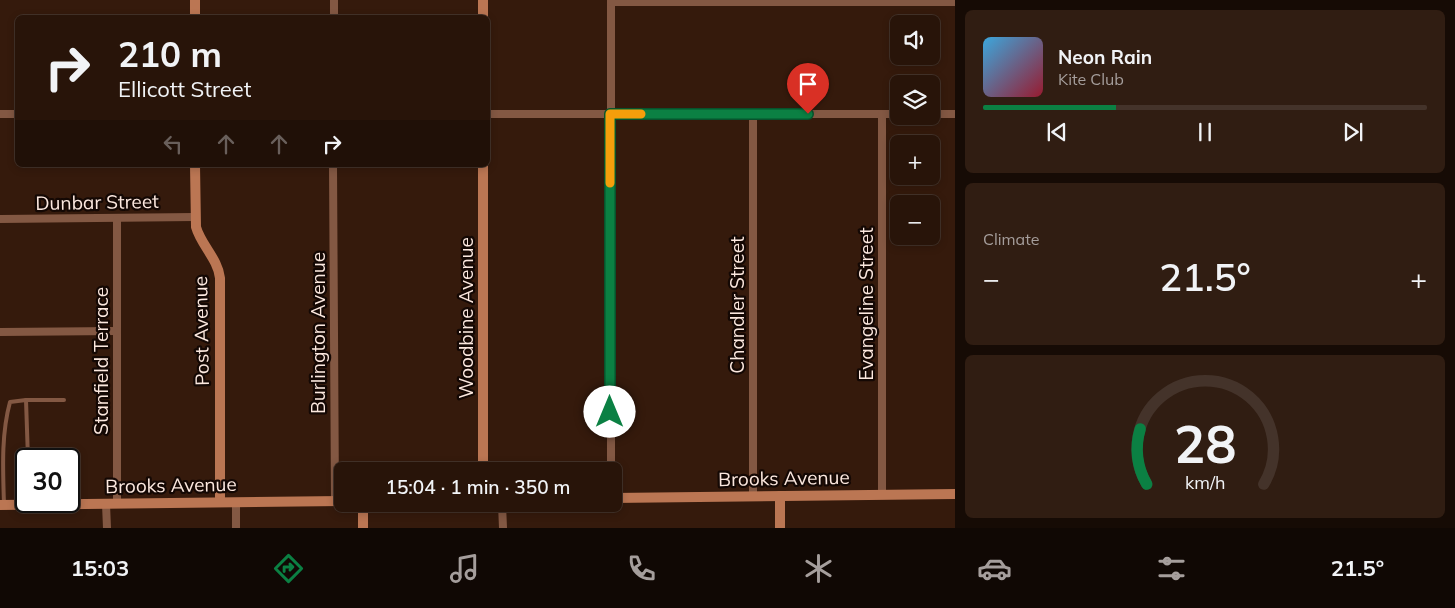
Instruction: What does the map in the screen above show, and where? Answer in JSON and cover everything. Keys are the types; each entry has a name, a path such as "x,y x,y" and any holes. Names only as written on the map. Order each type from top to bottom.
{"street":[{"path":"195,0 195,15"},
{"path":"334,0 334,15"},
{"path":"483,0 483,15"},
{"path":"610,462 610,1 955,2"},
{"path":"0,114 15,114"},
{"path":"490,114 890,114"},
{"name":"Chandler Street","path":"753,114 753,496"},
{"name":"Evangeline Street","path":"882,114 882,494"},
{"path":"940,114 955,114"},
{"name":"Post Avenue","path":"195,167 195,217 198,235 217,267 220,278 220,502"},
{"name":"Burlington Avenue","path":"334,167 338,462"},
{"name":"Woodbine Avenue","path":"483,167 484,462"},
{"name":"Dunbar Street","path":"0,220 195,217"},
{"name":"Stanfield Terrace","path":"117,219 117,504"},
{"path":"0,332 117,332"},
{"name":"Brooks Avenue","path":"622,498 955,494"},
{"path":"780,496 780,528"},
{"name":"Brooks Avenue","path":"80,504 334,501"},
{"path":"236,502 236,528"},
{"name":"Brooks Avenue","path":"2,505 15,504"},
{"path":"106,504 106,528"},
{"path":"363,512 363,528"},
{"path":"502,512 503,528"}],"lane":[{"path":"26,400 28,448"},
{"path":"2,505 6,419 10,402 64,400"}],"slow traffic":[{"path":"610,183 610,114 641,114"}],"route":[{"path":"610,412 610,114 808,114"}]}
